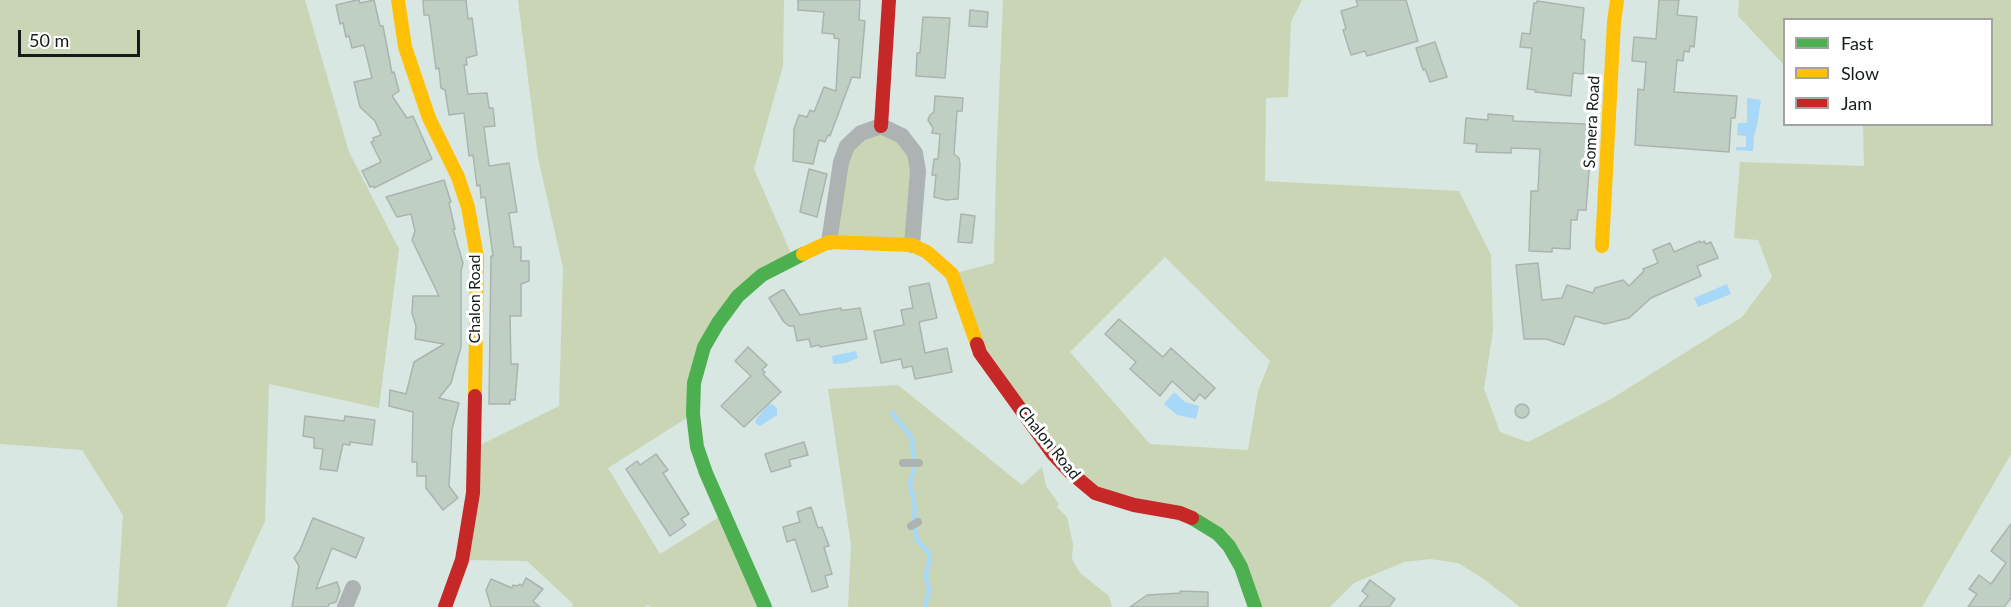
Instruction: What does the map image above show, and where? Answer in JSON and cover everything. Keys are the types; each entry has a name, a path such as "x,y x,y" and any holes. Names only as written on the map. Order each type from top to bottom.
{"street":[{"name":"Chalon Road","path":"398,0 408,57 429,118 468,207 477,257 472,493 462,560 445,607"},
{"path":"880,126 889,0"},
{"name":"Somera Road","path":"1602,246 1617,0"},
{"path":"765,607 710,483 697,447 693,414 694,383 704,347 717,323 738,296 762,275 793,258 829,242 912,245 918,171 915,153 902,136 880,126 861,133 847,146 841,162 829,242"},
{"name":"Chalon Road","path":"912,245 927,252 952,274 980,354 1053,454 1070,472 1095,493 1134,505 1180,513 1201,522 1218,534 1229,546 1241,567 1255,607"},
{"path":"345,607 353,588"}],"lane":[{"path":"906,463 919,463"}],"green space":[{"path":"0,0 305,0 349,152 399,249 379,408 269,384 265,521 226,607 117,607 123,515 82,450 0,444"},
{"path":"518,0 784,0 783,66 754,169 793,258 717,323 693,414 608,468 660,554 724,514 765,607 651,607 647,605 645,607 572,607 573,604 527,561 462,560 474,448 559,406 563,268 538,158"},
{"path":"1003,0 1302,0 1291,22 1288,97 1266,98 1265,181 1459,191 1491,255 1493,331 1484,389 1500,432 1528,442 1611,399 1742,317 1772,277 1758,240 1734,238 1740,162 1864,166 1863,126 1993,126 1993,18 1783,18 1783,64 1738,16 1739,0 2011,0 2011,454 1922,607 1520,607 1481,577 1458,563 1430,559 1404,562 1354,583 1330,607 1255,607 1218,534 1095,493 994,373 952,274 994,263","holes":["1165,257 1270,361 1258,391 1248,450 1150,444 1070,352"]},
{"path":"881,126 915,153 912,245 829,242 841,162"},
{"path":"898,385 1022,485 1042,467 1046,486 1059,504 1057,507 1067,517 1073,544 1072,559 1080,573 1109,596 1112,607 848,607 851,545 828,389"}],"water":[{"path":"1747,98 1761,100 1753,151 1736,150 1736,147 1746,147 1746,136 1737,135 1738,123 1747,123"},
{"path":"1727,284 1731,294 1698,307 1694,298"},
{"path":"856,351 858,358 846,363 833,364 832,356"},
{"path":"1174,392 1185,402 1199,406 1196,419 1177,415 1164,404"},
{"path":"772,404 777,408 777,415 760,426 756,424 757,418 768,405"}],"building":[{"path":"359,0 360,3 374,0 380,26 383,26 392,73 394,72 399,91 392,96 407,118 413,116 432,159 374,188 370,187 362,171 381,162 371,142 374,141 373,138 381,135 375,121 360,107 354,82 372,78 364,45 352,48 349,36 346,37 343,23 340,24 336,5"},
{"path":"423,0 466,0 468,19 472,18 477,55 466,58 467,65 464,65 468,94 487,93 489,108 493,108 495,126 484,127 489,166 509,163 517,212 509,213 514,247 521,247 521,261 529,261 529,281 521,284 521,316 510,316 511,364 518,364 515,400 510,400 510,404 489,404 491,256 493,256 485,197 481,198 480,185 477,186 473,155 469,156 464,113 449,115 445,90 441,88 439,68 436,69 429,15 424,15"},
{"path":"798,0 860,0 859,20 865,21 860,78 852,77 830,136 828,135 825,142 819,140 813,164 793,161 794,129 799,115 807,117 810,110 814,112 824,87 836,91 839,39 834,38 834,34 822,33 824,12 798,10"},
{"path":"1356,0 1406,0 1418,41 1367,56 1365,51 1351,55 1343,30 1346,29 1341,11 1358,6"},
{"path":"1659,0 1679,0 1677,15 1697,17 1694,47 1690,46 1689,52 1684,51 1683,61 1677,60 1674,92 1737,96 1735,118 1731,118 1729,152 1635,145 1638,89 1644,90 1646,62 1632,61 1634,37 1656,39"},
{"path":"1537,1 1584,8 1581,39 1585,40 1583,74 1573,73 1571,96 1527,89 1532,48 1520,47 1522,33 1530,34 1534,3"},
{"path":"970,10 988,12 987,27 969,26"},
{"path":"923,17 950,18 945,78 916,76"},
{"path":"1435,42 1447,77 1430,82 1425,69 1423,70 1416,48"},
{"path":"935,96 963,98 962,111 957,111 954,154 959,158 960,164 958,199 946,200 934,197 936,175 932,175 934,159 938,159 940,134 932,133 933,128 928,120 934,112"},
{"path":"1488,114 1513,116 1513,121 1586,124 1586,131 1592,132 1586,210 1578,210 1577,220 1571,220 1570,249 1552,248 1552,252 1529,251 1531,191 1538,191 1540,149 1511,148 1511,153 1476,152 1477,144 1464,143 1466,118 1488,120"},
{"path":"809,169 827,174 817,217 800,212"},
{"path":"444,180 451,202 449,203 455,229 453,229 463,263 461,271 461,347 451,383 439,398 459,403 452,429 449,486 458,498 443,510 426,488 426,476 417,476 417,462 412,462 413,412 389,406 390,390 406,394 414,362 444,344 415,339 413,296 439,296 412,240 415,231 411,214 397,217 386,197"},
{"path":"961,214 975,216 972,243 958,242"},
{"path":"1700,241 1706,244 1711,242 1718,258 1697,266 1701,276 1651,298 1629,318 1605,324 1575,316 1564,345 1546,339 1524,339 1516,265 1538,263 1542,300 1562,298 1567,285 1593,293 1595,288 1623,280 1629,286 1644,271 1643,269 1658,263 1653,250 1670,243 1674,252"},
{"path":"929,283 937,318 919,322 925,353 947,348 952,372 915,379 912,366 903,368 901,359 881,363 874,331 904,325 901,310 913,308 909,287"},
{"path":"782,290 800,315 841,308 841,310 846,310 860,308 867,339 820,347 819,345 811,347 809,339 797,341 794,326 789,326 784,322 769,298"},
{"path":"1119,319 1163,357 1171,348 1215,388 1205,399 1200,394 1194,401 1172,381 1160,396 1130,369 1136,362 1105,334"},
{"path":"748,347 767,365 762,370 765,372 763,374 781,392 744,427 721,406 751,376 735,361"},
{"path":"1522,404 1527,406 1529,411 1527,416 1522,418 1517,416 1515,411 1517,406"},
{"path":"305,416 344,421 345,416 375,420 372,445 350,442 350,445 343,444 337,471 320,469 323,449 314,448 314,438 303,436"},
{"path":"804,442 808,455 789,460 791,466 771,472 765,454"},
{"path":"656,454 668,470 663,473 689,514 681,519 686,525 670,536 626,469 637,461 640,465"},
{"path":"811,507 818,528 822,527 829,546 824,547 832,574 825,576 828,587 812,592 795,539 787,542 783,527 800,522 797,512"},
{"path":"313,518 364,538 356,558 332,548 316,589 337,582 340,591 336,602 329,604 328,607 292,607 299,566 294,558 300,550"},
{"path":"2011,524 2011,598 2004,607 1968,607 1977,594 1969,589 1979,575 1991,584 2006,563 1991,551"},
{"path":"526,578 543,589 533,601 540,607 491,607 486,590 491,579 512,588 513,585 522,586"},
{"path":"1370,580 1395,599 1389,607 1359,607 1368,596 1362,591"},
{"path":"1180,591 1208,592 1208,607 1130,607 1147,595 1181,593"}],"waterway":[{"path":"892,413 912,438 914,469 910,483 915,507 917,541 927,550 930,557 926,576 929,590 925,607"}],"traffic: fast":[{"path":"765,607 706,473 697,447 693,414 694,383 704,347 738,296 762,275 803,254"},
{"path":"1192,518 1218,534 1229,546 1241,567 1255,607"}],"traffic: slow":[{"path":"398,0 405,47 429,118 458,177 468,207 477,257 475,396"},
{"path":"1602,246 1617,0"},
{"path":"803,254 829,242 912,245 927,252 952,274 977,344"}],"traffic: jam":[{"path":"881,126 889,0"},
{"path":"977,344 980,353 1053,454 1095,493 1134,505 1180,513 1192,518"},
{"path":"445,607 462,560 473,493 475,396"}]}
